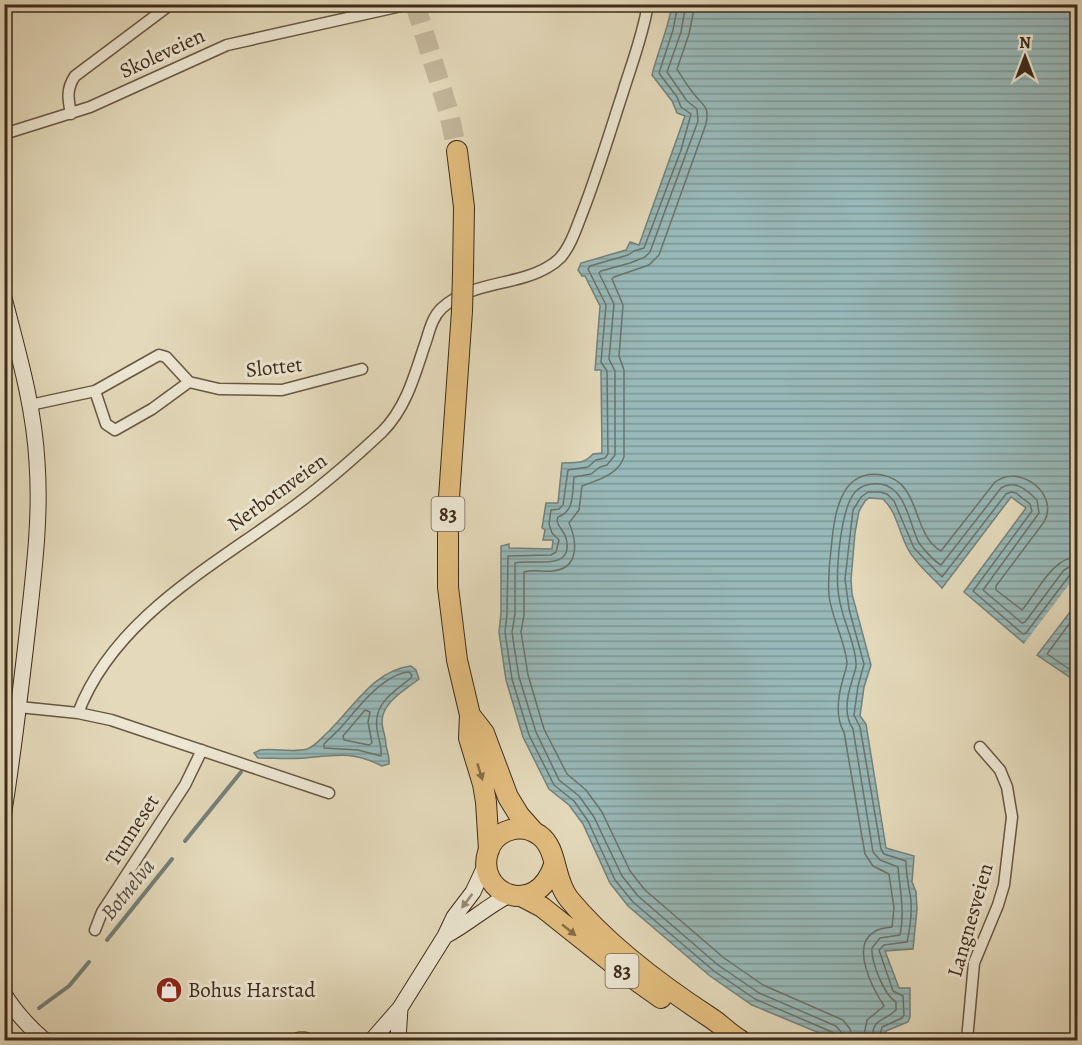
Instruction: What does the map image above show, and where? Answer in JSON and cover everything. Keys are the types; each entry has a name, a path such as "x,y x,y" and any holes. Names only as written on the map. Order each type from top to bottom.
{"highway":[{"name":"83","path":"457,151 464,207 464,273 447,558 453,634 462,686 471,715 484,733 508,797 534,832 547,842 561,888 584,917 670,992 714,1020 735,1038"},
{"name":"83","path":"471,715 469,738 483,784 486,802 487,857 491,880 495,886 542,907 616,966 674,1007 709,1029 735,1038"},
{"path":"487,857 498,836 506,831 525,829 534,832"},
{"path":"515,896 532,894 542,888 549,879 554,866"}],"street":[{"path":"71,114 68,99 69,85 75,76 171,4"},
{"name":"Skoleveien","path":"4,134 90,107 227,45 410,4"},
{"name":"Nerbotnveien","path":"78,713 82,700 105,662 140,622 214,562 282,515 349,464 392,422 406,399 438,311 451,301 475,290 534,273 547,268 560,258 571,239 596,177 643,31 648,4"},
{"path":"4,298 11,351 30,405 38,464 38,528 19,707 4,811"},
{"path":"30,405 95,391 159,355 166,357 182,378 189,382 152,410 115,430 106,424 95,391"},
{"name":"Slottet","path":"189,382 219,389 282,390 362,369"},
{"path":"19,707 78,713 111,720 177,740 329,793"},
{"name":"Langnesveien","path":"967,1041 974,963 1004,885 1012,817 1007,787 1000,770 980,747"},
{"name":"Tunneset","path":"95,930 102,912 185,785 202,750"},
{"path":"372,1041 400,1008 445,936 454,917 478,884 487,857"},
{"path":"445,936 465,926 486,908 515,896"},
{"path":"4,993 9,1010 44,1041"},
{"path":"398,1041 400,1008"},
{"path":"299,1041 305,1041"}],"water":[{"path":"672,5 1077,5 1077,580 1075,579 1025,644 964,592 1026,508 1011,497 942,588 911,554 892,510 883,499 869,498 859,511 851,579 852,594 871,665 864,687 860,716 866,724 886,848 914,856 912,882 916,892 917,909 913,949 885,951 899,988 910,988 910,1017 908,1022 886,1031 885,1040 836,1040 752,1005 710,976 628,906 610,883 583,824 569,805 549,789 523,737 506,680 499,632 501,546 509,544 509,548 552,549 553,540 543,540 545,530 542,528 546,503 558,503 562,463 575,463 593,454 602,453 601,370 595,370 600,306 585,276 582,276 578,270 581,263 626,250 630,242 639,245 685,116 677,113 672,101 652,75"},
{"path":"1077,603 1077,682 1037,655"},
{"path":"411,666 416,670 419,679 395,697 383,715 382,725 389,764 382,766 362,758 344,755 258,758 254,753 260,750 296,751 310,748 375,682 398,669"}],"pier":[{"path":"1074,578 1078,583 1075,583 1026,647 1023,645"},
{"path":"1073,606 1036,655 1035,654"}],"waterway":[{"name":"Botnelva","path":"185,841 241,772"},
{"name":"Botnelva","path":"107,940 172,859"},
{"name":"Botnelva","path":"39,1008 69,986 89,962"}],"tunnel":[{"path":"415,4 449,113 457,151"}],"place":[{"name":"Bohus Harstad","path":"169,990"}]}
